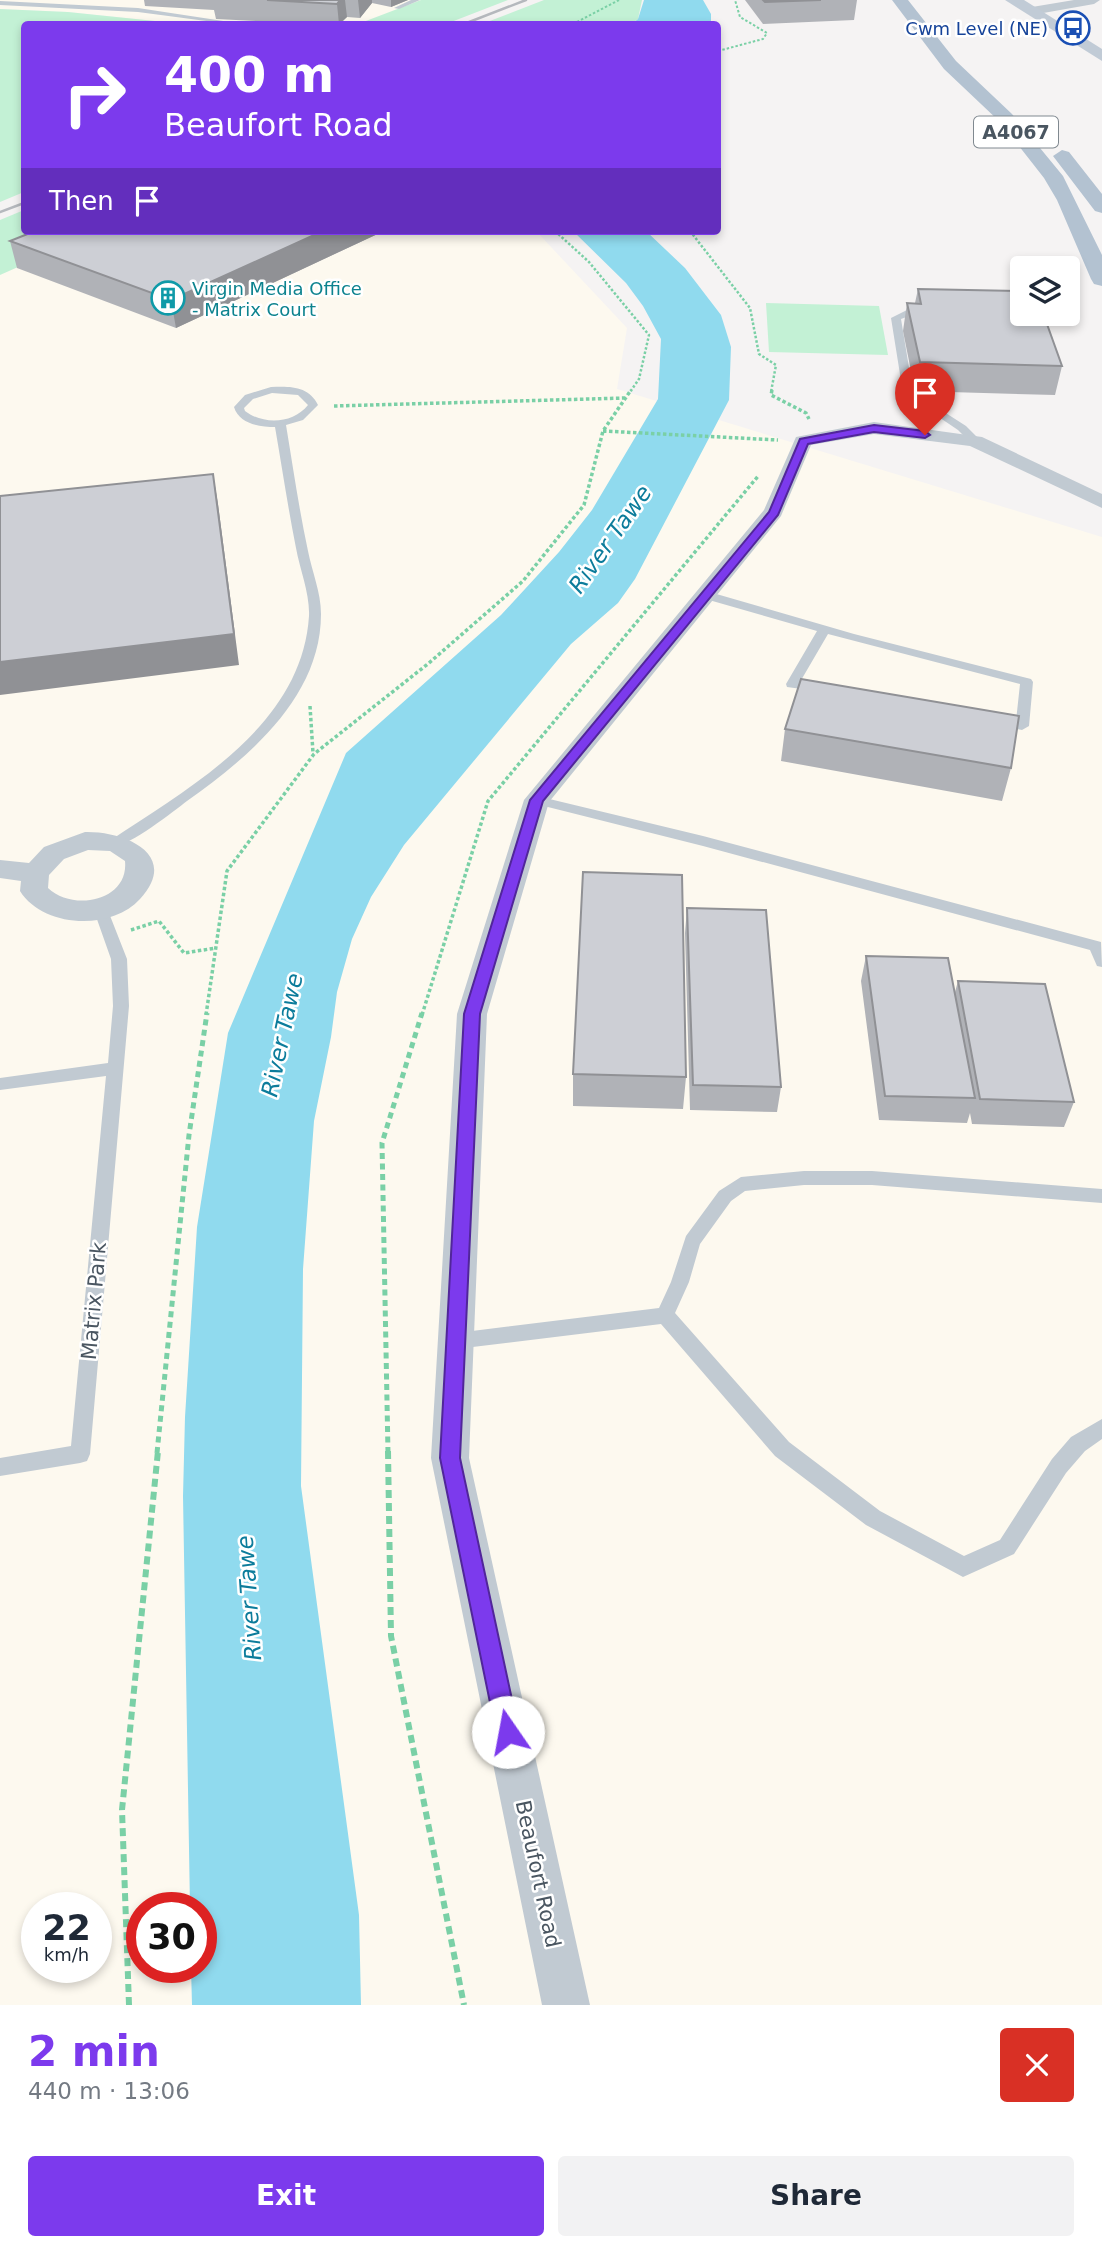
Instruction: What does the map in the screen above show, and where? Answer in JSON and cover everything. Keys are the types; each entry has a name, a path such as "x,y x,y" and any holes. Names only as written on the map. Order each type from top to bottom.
{"main road":[{"path":"1013,0 1102,56"},
{"name":"A4067","path":"900,2 950,65 1006,118 1053,176 1067,200 1102,279"},
{"name":"A4067","path":"939,21 967,63 1069,163 1102,206"}],"street":[{"path":"1032,11 1094,0"},
{"path":"803,442 874,428 975,441 1102,502"},
{"name":"Beaufort Road","path":"566,2005 450,1458 472,1014 537,800 774,512 803,442"},
{"path":"102,841 117,843 135,853 141,870 139,879 124,897 100,908 72,911 48,905 34,891 35,873 42,862 68,846 102,841"},
{"path":"0,869 35,873"}],"lane":[{"path":"397,8 417,0"},
{"path":"0,3 138,10 218,21"},
{"path":"932,310 910,312 896,318 908,393 962,428 975,441"},
{"path":"279,389 303,393 312,399 312,407 303,416 280,423 251,420 244,416 239,407 255,394 279,389"},
{"path":"117,843 219,773 262,732 288,698 306,666 313,640 315,613 280,423"},
{"path":"706,595 824,630 1027,682 1022,726 981,718"},
{"path":"824,630 792,684 832,692"},
{"path":"537,800 703,841 1096,946 1102,962"},
{"name":"Matrix Park","path":"0,1467 80,1454 117,1068 121,994 119,959 100,908"},
{"path":"0,1084 117,1068"},
{"path":"666,1315 680,1282 692,1241 725,1196 741,1184 804,1178 872,1178 1102,1196"},
{"path":"456,1340 666,1315"},
{"path":"666,1315 782,1449 873,1518 963,1567 1007,1547 1059,1466 1078,1444 1102,1427"}],"path":[{"path":"579,21 619,0"},
{"path":"721,50 763,39 766,33 740,17 735,0"},
{"path":"129,2005 122,1810 189,1135 227,871 314,754 429,663 523,581 584,505 603,431 639,379 649,335 589,262 559,235"},
{"path":"464,2005 391,1636 382,1143 488,801 764,469 803,442 813,425 806,413 771,395 776,365 759,354 750,309 693,235"},
{"path":"312,407 626,398"},
{"path":"603,431 803,442"},
{"path":"110,937 159,921 184,953 216,947"}],"shaded area":[{"path":"0,0 426,0 369,21 155,21 68,12 0,9"},
{"path":"83,235 540,235 627,328 617,389 1102,537 1102,2005 0,2005 0,270"}],"green space":[{"path":"421,0 508,0 454,21 366,21"},
{"path":"544,0 642,0 635,21 490,21"},
{"path":"0,9 68,12 155,21 21,21 21,193 0,202"},
{"path":"21,211 21,235 90,235 0,275 0,220"},
{"path":"766,303 879,306 888,355 769,352"}],"water":[{"path":"644,0 703,0 711,14 711,21 636,21"},
{"name":"River Tawe","path":"577,235 650,235 685,268 721,315 731,347 729,400 635,579 618,603 571,644 404,845 371,897 352,939 337,992 314,1121 303,1269 301,1486 359,1915 361,2005 192,2005 191,1983 217,1983 217,1892 190,1892 183,1496 185,1417 197,1227 228,1033 346,753 501,615 559,552 592,510 658,399 661,339 643,306 626,283"}],"building":[{"path":"267,0 340,0 337,4"},
{"path":"763,0 821,0 765,2"},
{"path":"25,235 314,235 171,300 10,241"},
{"path":"918,289 1010,291 1010,326 1048,326 1062,366 920,362 907,303 921,304"},
{"path":"213,474 234,634 0,662 0,496"},
{"path":"801,679 1019,716 1011,768 785,729"},
{"path":"583,872 682,875 686,1077 573,1074"},
{"path":"687,908 766,910 781,1087 693,1085"},
{"path":"866,956 948,958 975,1098 885,1096"},
{"path":"958,981 1045,984 1074,1102 980,1099"}],"railway":[{"path":"472,21 526,0"},
{"path":"0,212 21,204"}],"place":[{"name":"Cwm Level (NE)","path":"1073,28"},
{"name":"Virgin Media Office - Matrix Court","path":"168,298"}],"route":[{"path":"508,1732 450,1458 472,1014 537,800 774,512 803,442 874,428 925,435"}]}
